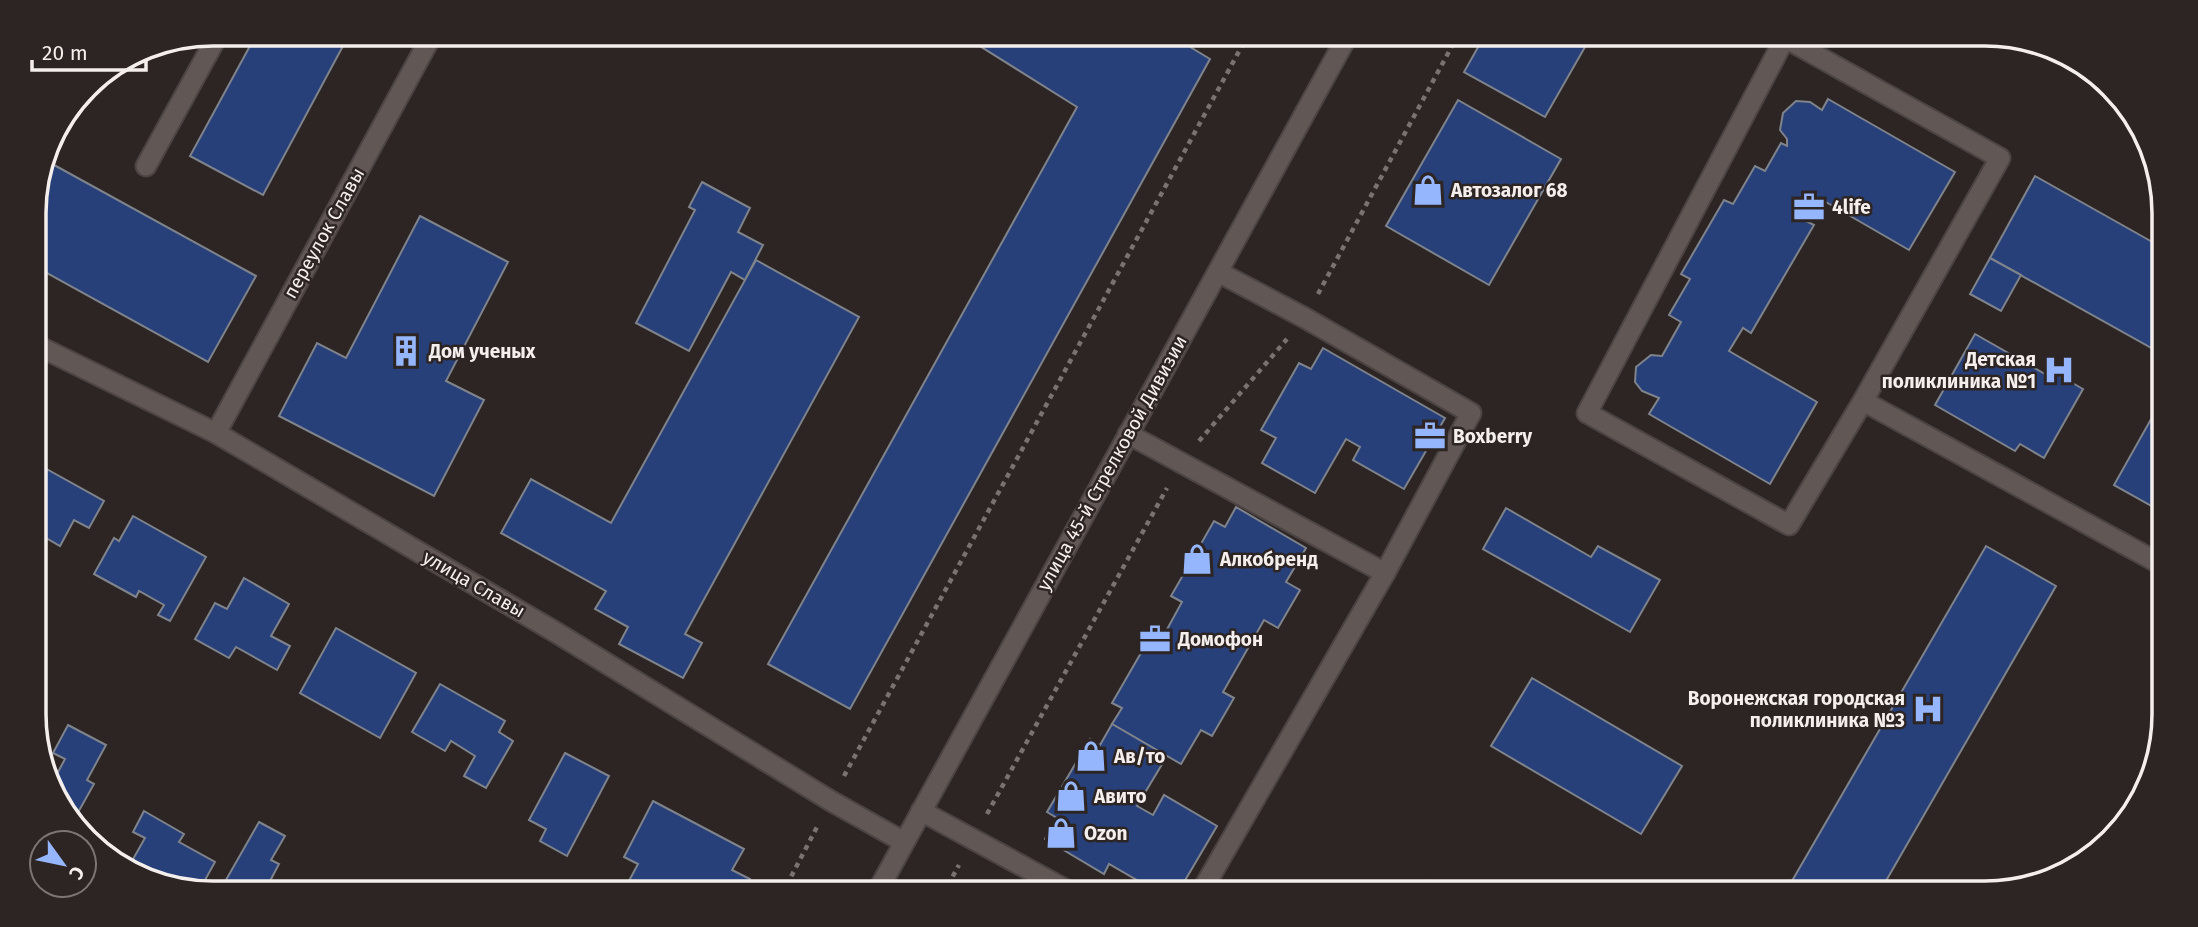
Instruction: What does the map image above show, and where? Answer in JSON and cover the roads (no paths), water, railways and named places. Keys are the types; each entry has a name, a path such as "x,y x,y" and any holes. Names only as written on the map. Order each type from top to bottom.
{"street":[{"path":"146,166 212,46"},
{"name":"переулок Славы","path":"216,433 426,46"},
{"name":"улица 45-й Стрелковой Дивизии","path":"883,881 1340,46"},
{"path":"1781,46 1587,413 1788,525 1863,401 2000,158 1799,46"},
{"path":"1207,881 1385,573 1471,412 1218,272"},
{"name":"улица Славы","path":"46,350 216,433 557,633 831,801 904,842"},
{"path":"1863,401 2152,559"},
{"path":"1128,434 1385,573"},
{"path":"921,811 1051,881"}],"place":[{"name":"Автозалог 68","path":"1428,190"},
{"name":"4life","path":"1809,207"},
{"name":"Дом ученых","path":"406,351"},
{"name":"Детская поликлиника №1","path":"2059,370"},
{"name":"Boxberry","path":"1430,436"},
{"name":"Алкобренд","path":"1197,559"},
{"name":"Домофон","path":"1155,639"},
{"name":"Воронежская городская поликлиника №3","path":"1928,709"},
{"name":"Ав/то","path":"1091,756"},
{"name":"Авито","path":"1071,796"},
{"name":"Ozon","path":"1061,833"}]}
